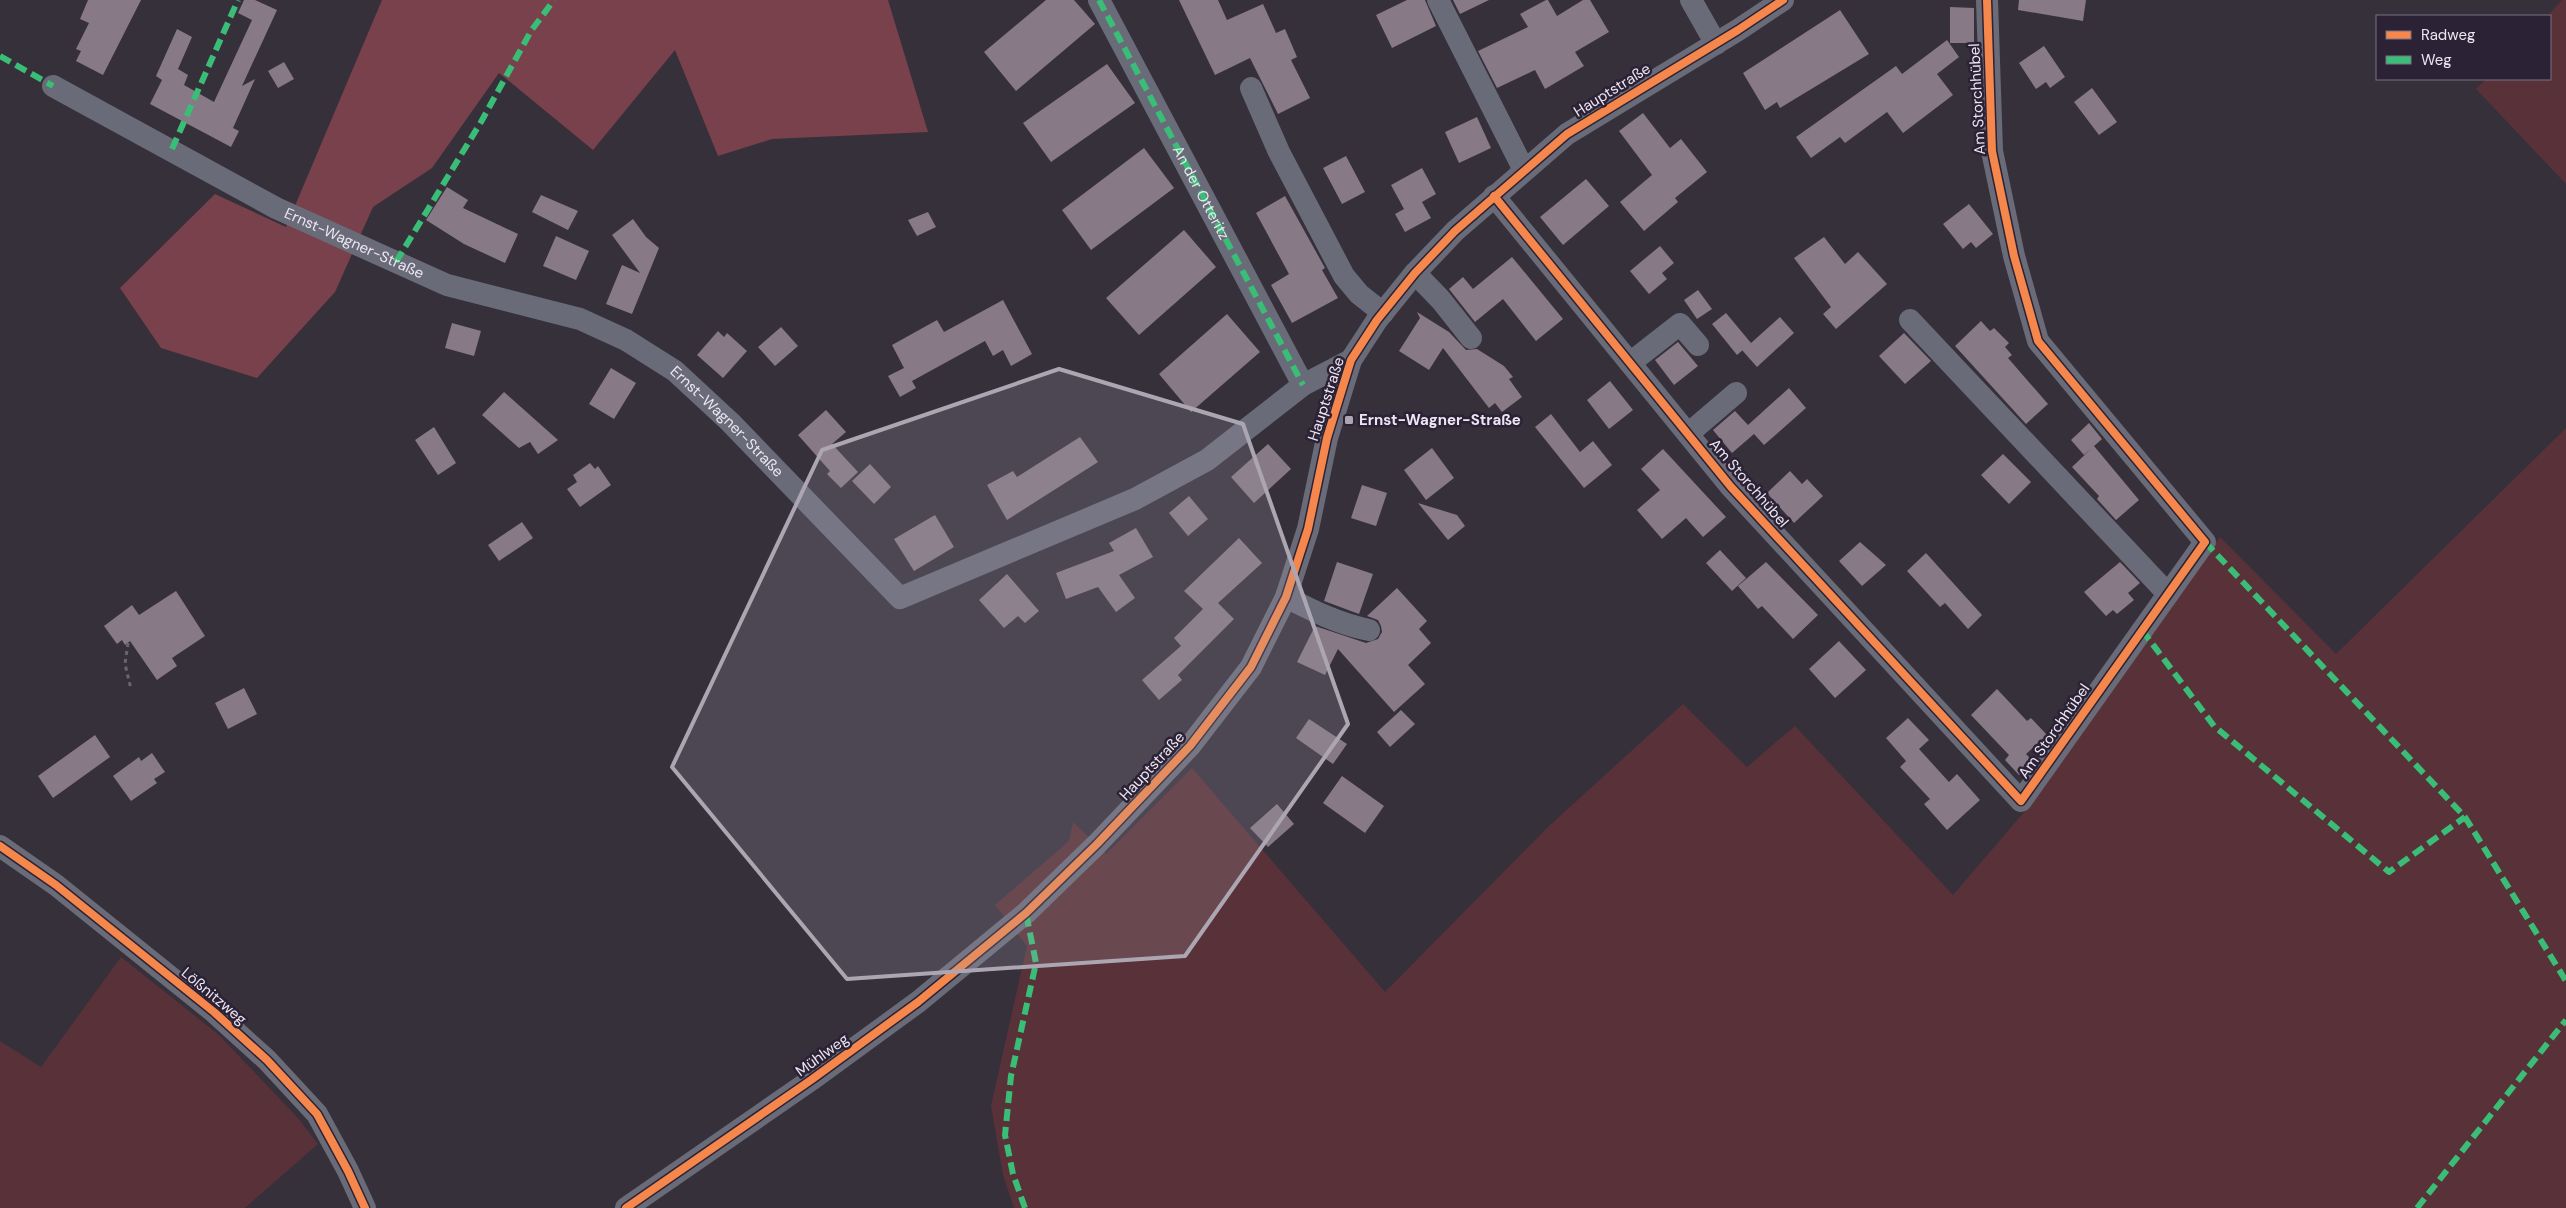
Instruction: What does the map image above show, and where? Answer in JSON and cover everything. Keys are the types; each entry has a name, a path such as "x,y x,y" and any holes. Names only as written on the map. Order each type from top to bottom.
{"street":[{"name":"An der Otteritz","path":"1099,0 1303,385"},
{"path":"1438,0 1524,170"},
{"path":"1691,0 1716,44"},
{"name":"Hauptstraße","path":"1026,913 1097,844 1190,746 1251,667 1286,598 1308,529 1327,438 1351,360 1383,313 1415,273 1455,231 1567,134 1716,44 1783,0"},
{"name":"Am Storchhübel","path":"1494,196 1731,487 2021,801 2204,542 2038,341 2014,256 1992,151 1987,0"},
{"name":"Ernst-Wagner-Straße","path":"53,86 276,208 447,285 580,319 626,340 682,377 730,422 900,598 1135,499 1207,460 1303,385 1351,360"},
{"path":"1251,88 1279,152 1344,276 1359,294 1383,313"},
{"path":"1415,273 1441,300 1471,338"},
{"path":"1910,320 2168,594"},
{"path":"1630,363 1680,324 1698,345"},
{"path":"1688,434 1736,393"},
{"path":"1286,598 1330,618 1369,630"},
{"name":"Lößnitzweg","path":"0,846 72,897 214,1012 267,1060 317,1114 348,1171 364,1208"},
{"name":"Mühlweg","path":"626,1208 918,1002 1026,913"}],"path":[{"path":"128,643 125,664 131,689"}],"highlighted area":[{"path":"1059,369 1243,424 1348,724 1185,956 847,979 672,767 822,450"}],"shaded area":[{"path":"382,0 888,0 928,132 772,139 718,156 675,50 593,150 499,73 432,168 373,207 335,292 257,378 161,348 120,288 215,194 286,227"},
{"path":"2562,0 2566,0 2566,184 2476,89 2485,80 2551,80 2551,15 2548,15"},
{"path":"2566,428 2566,1208 1014,1208 1003,1175 991,1106 1027,946 995,905 1069,841 1073,822 1106,854 1192,768 1385,992 1549,826 1683,704 1747,767 1795,726 1953,895 2031,804 2220,537 2336,654"},
{"path":"121,957 219,1035 298,1118 318,1144 245,1208 0,1208 0,1041 41,1067"}],"building":[{"path":"88,0 141,0 103,75 76,61 81,51 76,49 89,23 80,19"},
{"path":"244,0 255,0 277,10 242,86 255,79 233,128 239,131 231,147 150,104 162,80 156,76 177,29 192,37 178,69 188,75 184,85 214,102 252,20 238,13"},
{"path":"1046,0 1074,0 1095,24 1016,91 984,52"},
{"path":"1179,0 1218,0 1227,20 1263,4 1276,33 1285,29 1297,57 1291,60 1310,98 1278,114 1250,58 1215,75"},
{"path":"1407,0 1425,0 1436,26 1392,48 1376,15"},
{"path":"1453,0 1489,0 1460,14"},
{"path":"1548,0 1557,16 1583,0 1590,0 1609,32 1575,52 1584,66 1545,89 1535,70 1497,88 1478,51 1528,27 1520,14"},
{"path":"2019,0 2086,0 2083,21 2018,10"},
{"path":"1950,7 1974,8 1974,43 1950,43"},
{"path":"1840,10 1869,54 1780,108 1777,102 1765,110 1743,73"},
{"path":"1947,40 1959,57 1937,74 1953,95 1903,133 1887,112 1845,143 1840,137 1811,158 1796,137 1896,66 1902,74"},
{"path":"2044,46 2065,77 2050,88 2046,82 2036,89 2019,63"},
{"path":"284,62 294,79 278,88 268,71"},
{"path":"1107,64 1135,103 1051,162 1023,123"},
{"path":"2092,88 2117,122 2099,135 2074,102"},
{"path":"1643,113 1670,148 1681,139 1707,172 1675,198 1678,202 1644,231 1620,202 1652,175 1619,131"},
{"path":"1477,117 1491,148 1459,163 1445,132"},
{"path":"1144,148 1174,188 1091,250 1062,210"},
{"path":"1346,156 1365,192 1342,204 1323,168"},
{"path":"1422,168 1436,194 1422,202 1431,218 1405,232 1395,214 1404,209 1391,185"},
{"path":"1586,179 1609,206 1563,245 1540,217"},
{"path":"447,187 468,200 463,208 518,234 505,263 464,244 426,220"},
{"path":"541,195 578,211 568,230 532,212"},
{"path":"1285,196 1325,268 1322,270 1338,298 1292,323 1271,285 1289,274 1256,213"},
{"path":"1969,204 1993,234 1976,248 1971,242 1963,249 1943,224"},
{"path":"928,212 936,227 917,236 908,220"},
{"path":"633,219 646,237 659,248 632,314 606,304 622,265 640,273 612,235"},
{"path":"1184,230 1216,267 1139,335 1106,298"},
{"path":"556,236 589,251 576,280 543,266"},
{"path":"1824,237 1845,264 1858,252 1887,284 1836,329 1823,314 1831,307 1794,258"},
{"path":"1660,246 1674,263 1662,273 1667,279 1649,294 1630,271"},
{"path":"1512,257 1563,319 1536,341 1503,299 1475,322 1449,289 1463,277 1473,289"},
{"path":"1698,290 1712,309 1697,319 1684,300"},
{"path":"1003,300 1032,354 1011,366 1003,350 993,356 985,341 912,381 905,369 916,388 900,397 888,376 904,368 892,345 937,320 944,332"},
{"path":"1417,312 1449,332 1466,350 1477,349 1504,366 1513,377 1509,379 1522,397 1502,412 1495,403 1489,408 1443,348 1429,370 1399,351 1420,318"},
{"path":"1726,313 1751,343 1780,317 1794,333 1757,367 1742,350 1737,355 1712,324"},
{"path":"1227,314 1260,352 1191,412 1159,374"},
{"path":"1981,321 1990,331 1994,328 2009,343 2005,347 2012,355 2008,358 2048,404 2026,424 1955,346"},
{"path":"452,323 481,331 474,356 445,348"},
{"path":"781,327 798,346 775,366 758,347"},
{"path":"718,331 724,337 727,333 747,351 723,378 697,355"},
{"path":"1904,333 1931,361 1905,384 1879,356"},
{"path":"1678,342 1698,366 1674,385 1655,360"},
{"path":"611,368 636,383 614,419 589,404"},
{"path":"1610,381 1633,410 1609,429 1587,400"},
{"path":"1789,388 1806,408 1764,445 1754,434 1732,453 1713,430 1735,411 1748,425"},
{"path":"504,392 558,440 538,454 530,442 519,448 482,415"},
{"path":"826,410 846,432 832,444 858,472 841,488 827,474 830,471 798,435"},
{"path":"1551,414 1580,452 1593,441 1612,465 1584,488 1535,427"},
{"path":"2089,423 2102,439 2084,455 2071,440"},
{"path":"434,427 456,463 438,475 415,440"},
{"path":"1080,437 1098,462 1007,520 987,485 1013,471 1017,477"},
{"path":"1268,444 1291,469 1254,503 1231,477"},
{"path":"2094,446 2139,500 2116,520 2097,499 2099,496 2072,467"},
{"path":"1432,448 1454,478 1426,500 1404,470"},
{"path":"1663,449 1726,517 1703,537 1686,518 1662,539 1637,510 1660,490 1641,469"},
{"path":"2003,454 2031,482 2009,504 1981,475"},
{"path":"590,463 595,469 598,466 611,485 580,507 567,489 577,482 573,475"},
{"path":"870,464 891,487 874,504 852,481"},
{"path":"1790,471 1802,484 1807,479 1823,496 1794,523 1767,493"},
{"path":"1362,485 1387,493 1376,526 1351,518"},
{"path":"1189,496 1208,519 1188,536 1169,513"},
{"path":"1418,503 1457,515 1465,526 1448,540"},
{"path":"935,515 954,547 914,571 894,539"},
{"path":"522,522 533,538 499,561 488,545"},
{"path":"1136,528 1153,557 1119,575 1135,598 1116,612 1098,587 1066,599 1056,573 1114,551 1109,543"},
{"path":"1239,538 1262,563 1218,603 1234,619 1178,675 1182,680 1159,700 1142,680 1181,646 1174,638 1203,609 1184,591"},
{"path":"1860,542 1886,565 1862,586 1839,561"},
{"path":"1720,550 1746,578 1732,591 1706,563"},
{"path":"1926,553 1982,615 1968,629 1945,603 1940,607 1907,571"},
{"path":"1337,562 1373,574 1359,614 1324,601"},
{"path":"1766,562 1818,615 1793,639 1762,606 1758,609 1738,586"},
{"path":"2120,562 2140,583 2128,593 2134,600 2117,614 2113,610 2106,616 2084,592"},
{"path":"1007,574 1039,611 1025,623 1018,616 1004,628 979,600"},
{"path":"1397,588 1427,621 1419,629 1431,643 1408,665 1425,684 1394,712 1338,649 1325,675 1297,662 1315,626 1366,643 1378,639 1382,632 1381,626 1378,620 1367,616"},
{"path":"176,591 205,636 172,658 177,666 157,680 130,641 125,645 122,640 117,644 104,626 132,605 139,615"},
{"path":"1839,641 1866,670 1835,698 1809,669"},
{"path":"244,688 257,714 228,729 215,703"},
{"path":"1997,689 2027,721 2031,718 2047,735 2026,754 2033,761 2019,775 2005,760 2009,755 1971,715"},
{"path":"1401,710 1415,724 1390,747 1377,732"},
{"path":"1908,718 1929,740 1919,749 1949,782 1957,774 1980,800 1947,830 1924,804 1930,799 1900,767 1906,761 1886,738"},
{"path":"1309,719 1347,744 1333,764 1296,738"},
{"path":"95,735 110,757 53,798 38,776"},
{"path":"152,753 165,772 154,779 157,783 131,801 113,776 139,757 141,761"},
{"path":"1342,776 1384,806 1365,833 1323,803"},
{"path":"1277,804 1294,824 1268,847 1250,828"}],"marked path":[{"path":"172,149 238,0"},
{"path":"396,262 481,122 531,31 554,0"},
{"path":"1099,0 1303,385"},
{"path":"0,56 53,86"},
{"path":"2205,542 2465,817 2566,981"},
{"path":"2142,630 2214,726 2389,872 2465,817"},
{"path":"1025,1208 1013,1174 1005,1135 1011,1076 1036,963 1026,913"},
{"path":"2417,1208 2566,1020"}],"cycle path":[{"path":"626,1208 811,1080 918,1002 1026,913 1097,844 1190,746 1251,667 1286,597 1308,529 1327,438 1351,360 1377,320 1415,273 1455,231 1567,134 1738,30 1783,0"},
{"path":"1494,196 1731,487 2021,801 2205,542 2038,341 2014,256 1992,151 1987,0"},
{"path":"0,846 56,885 214,1012 267,1060 317,1114 348,1171 365,1208"}],"place":[{"name":"Ernst-Wagner-Straße","path":"1349,420"}]}
